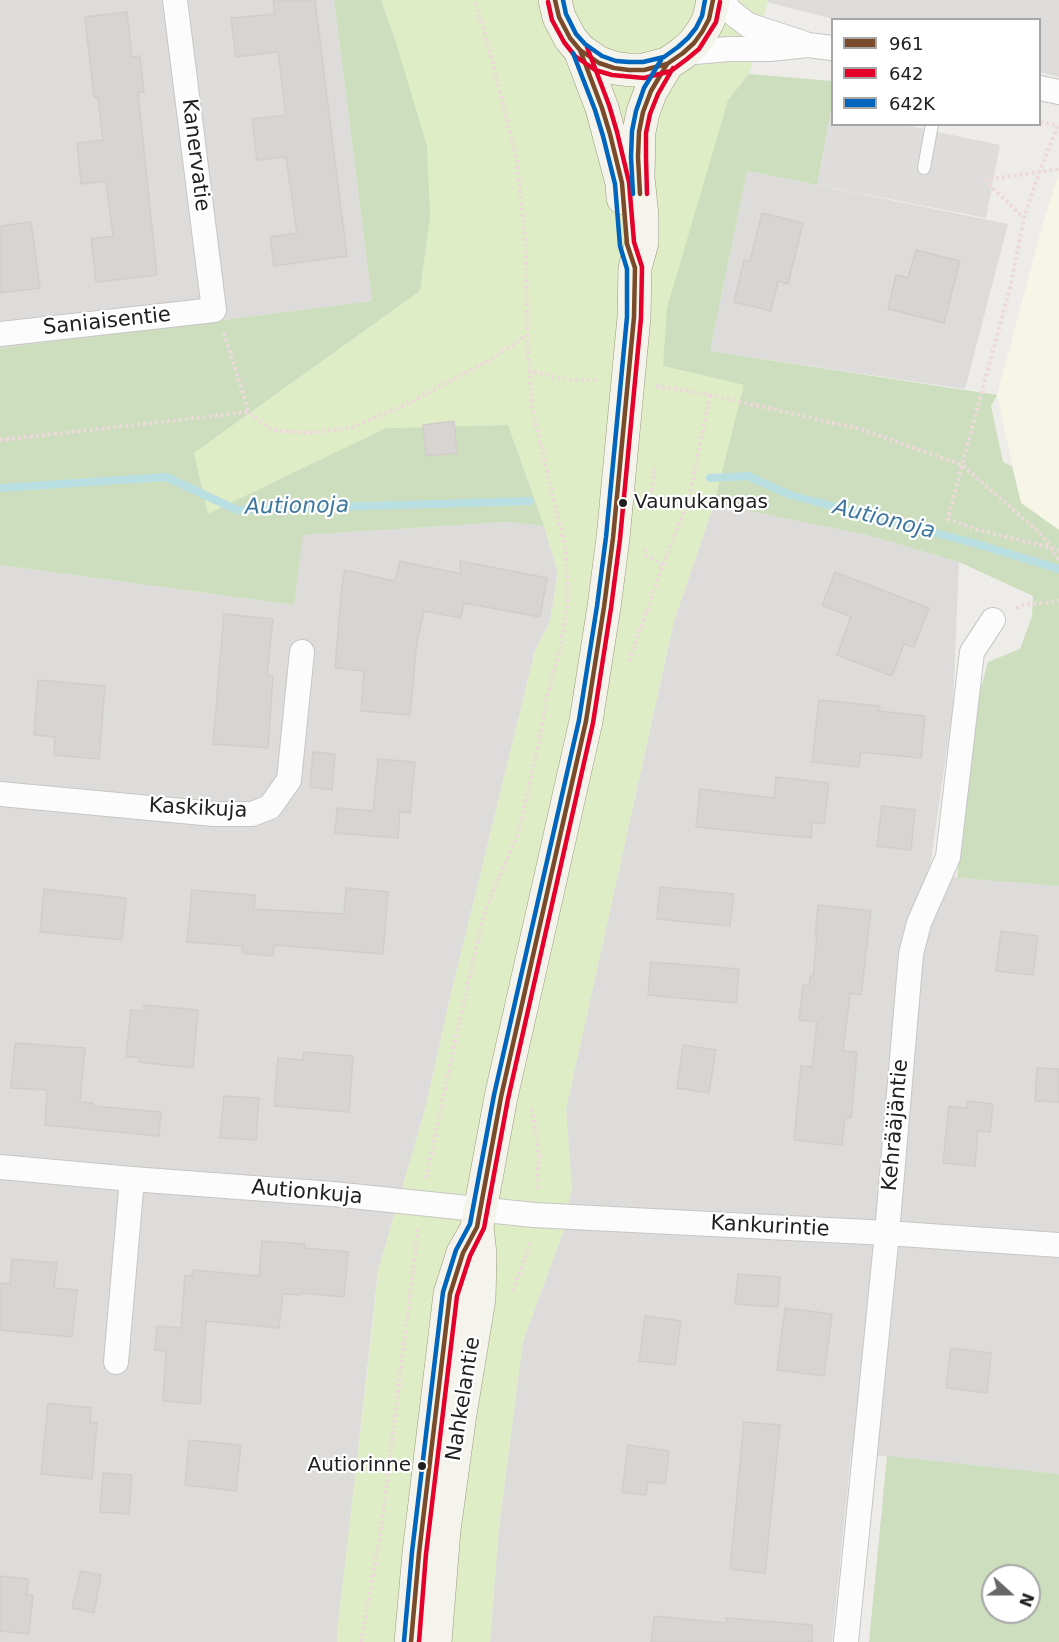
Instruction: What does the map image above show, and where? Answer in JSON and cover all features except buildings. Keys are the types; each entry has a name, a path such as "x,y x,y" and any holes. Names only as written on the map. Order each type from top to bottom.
{"main road":[{"path":"555,0 559,17 570,38 580,50 599,63 614,68 644,70 675,59"},
{"name":"Nahkelantie","path":"435,1642 447,1507 479,1299 479,1219 501,1097 590,702 604,607 634,317 635,268 642,242 638,177 639,132 651,91 675,59 694,43 702,32 709,19 713,0"},
{"name":"Nahkelantie","path":"580,50 610,134 622,183 627,244 635,268"},
{"name":"Nahkelantie","path":"411,1642 419,1553 450,1294 463,1252 479,1219"}],"street":[{"name":"Kanervatie","path":"175,0 214,310"},
{"path":"722,0 730,11 748,25 808,45 831,48"},
{"path":"675,59 729,49 770,49 808,45"},
{"path":"1041,88 1059,92"},
{"name":"Saniaisentie","path":"0,334 214,310"},
{"name":"Kehrääjäntie","path":"846,1642 887,1233 911,954 919,923 948,857 972,652 993,620"},
{"name":"Kaskikuja","path":"0,794 214,813 252,814 270,807 289,780 302,652"},
{"name":"Autionkuja","path":"0,1167 333,1194 421,1204 479,1219"},
{"path":"116,1362 132,1179"},
{"name":"Kankurintie","path":"479,1219 534,1215 887,1233 1059,1245"}],"lane":[{"path":"924,168 932,126"}],"path":[{"path":"361,1642 381,1530 421,1204 485,911 518,833 561,644 567,607 566,547 532,408 528,371 526,248 517,162 475,0"},
{"path":"1041,122 1059,126 1040,170 1024,218 1011,284 948,519 978,530 1059,550"},
{"path":"1024,218 984,180 1059,169"},
{"path":"214,310 226,339 249,412 272,430 308,433 351,428 408,403 495,357 527,335"},
{"path":"528,371 568,380 604,380"},
{"path":"650,385 860,429 962,465 1042,535 1059,560"},
{"path":"628,664 663,564 689,499 710,396"},
{"path":"0,440 249,412"},
{"path":"648,518 655,467"},
{"path":"646,542 644,554 663,564"},
{"path":"993,620 1023,605 1059,601"},
{"path":"510,1294 531,1240 538,1183 539,1156 532,1101"}],"shaded area":[{"path":"0,0 334,0 372,301 0,348"},
{"path":"768,0 1059,0 1059,77 1041,72 1041,18 831,18 767,2"},
{"path":"831,111 831,126 910,126 1000,145 986,218 817,185"},
{"path":"747,171 1008,224 965,389 710,351"},
{"path":"1059,173 1059,530 1021,503 997,395 1044,220"},
{"path":"714,504 867,535 959,562 953,706 930,867 957,878 1059,886 1059,1474 851,1453 832,1642 490,1642 499,1526 523,1341 563,1232 571,1187 566,1109 674,621"},
{"path":"508,522 544,526 558,573 550,622 535,651 450,998 426,1106 378,1271 337,1642 0,1642 0,565 294,605 302,535"}],"green space":[{"path":"334,0 381,0 427,146 430,217 420,291 194,453 208,514 386,428 508,425 544,526 508,522 303,535 294,605 0,565 0,348 372,301"},
{"path":"381,0 768,0 749,74 728,100 663,366 745,385 714,504 674,621 566,1109 572,1187 563,1232 523,1341 499,1526 490,1642 337,1642 337,1631 378,1271 426,1106 450,998 535,651 550,622 558,573 508,425 386,428 208,515 194,453 420,291 395,39"},
{"path":"749,74 831,81 831,112 817,185 747,171 710,351 997,395 991,406 1003,462 1012,466 1021,503 1059,530 1059,886 957,878 978,698 988,662 1020,649 1032,616 1033,596 959,562 867,535 714,504 744,385 663,366 667,308 728,100"},
{"path":"887,1456 1059,1474 1059,1642 869,1642"}],"waterway":[{"name":"Autionoja","path":"710,478 748,476 790,495 977,544 1059,569"},
{"name":"Autionoja","path":"0,488 166,477 237,510 530,501"}],"transit line":[{"name":"961","path":"555,0 559,17 570,38 580,50 599,63 629,70 644,70 667,64 683,53 702,32 709,19 713,0"},
{"name":"642K","path":"563,0 566,14 576,34 585,44 602,56 616,61 629,62 643,62 664,57 678,47 696,28 702,16 705,0"},
{"name":"642","path":"548,2 552,20 575,56 595,70 612,75 644,78 671,71 699,49 716,22 720,2"},
{"name":"642","path":"419,1642 426,1554 457,1296 470,1256 484,1228 508,1099 593,723 620,539 641,318 642,267 634,242 629,182 617,132 587,47"},
{"name":"961","path":"411,1642 419,1553 450,1294 463,1253 477,1227 501,1097 586,721 613,538 634,317 635,268 627,244 622,183 610,134 580,50"},
{"name":"642K","path":"404,1641 412,1552 443,1292 456,1250 470,1224 494,1095 579,720 606,537 627,317 627,269 620,246 615,184 595,110 573,53"},
{"name":"642K","path":"633,194 631,157 632,131 636,111 644,88 661,60"},
{"name":"961","path":"640,194 638,157 643,112 651,91 667,64"},
{"name":"642","path":"647,194 646,133 658,94 673,68"}],"place":[{"name":"Vaunukangas","path":"623,503"},
{"name":"Autiorinne","path":"422,1466"}]}
